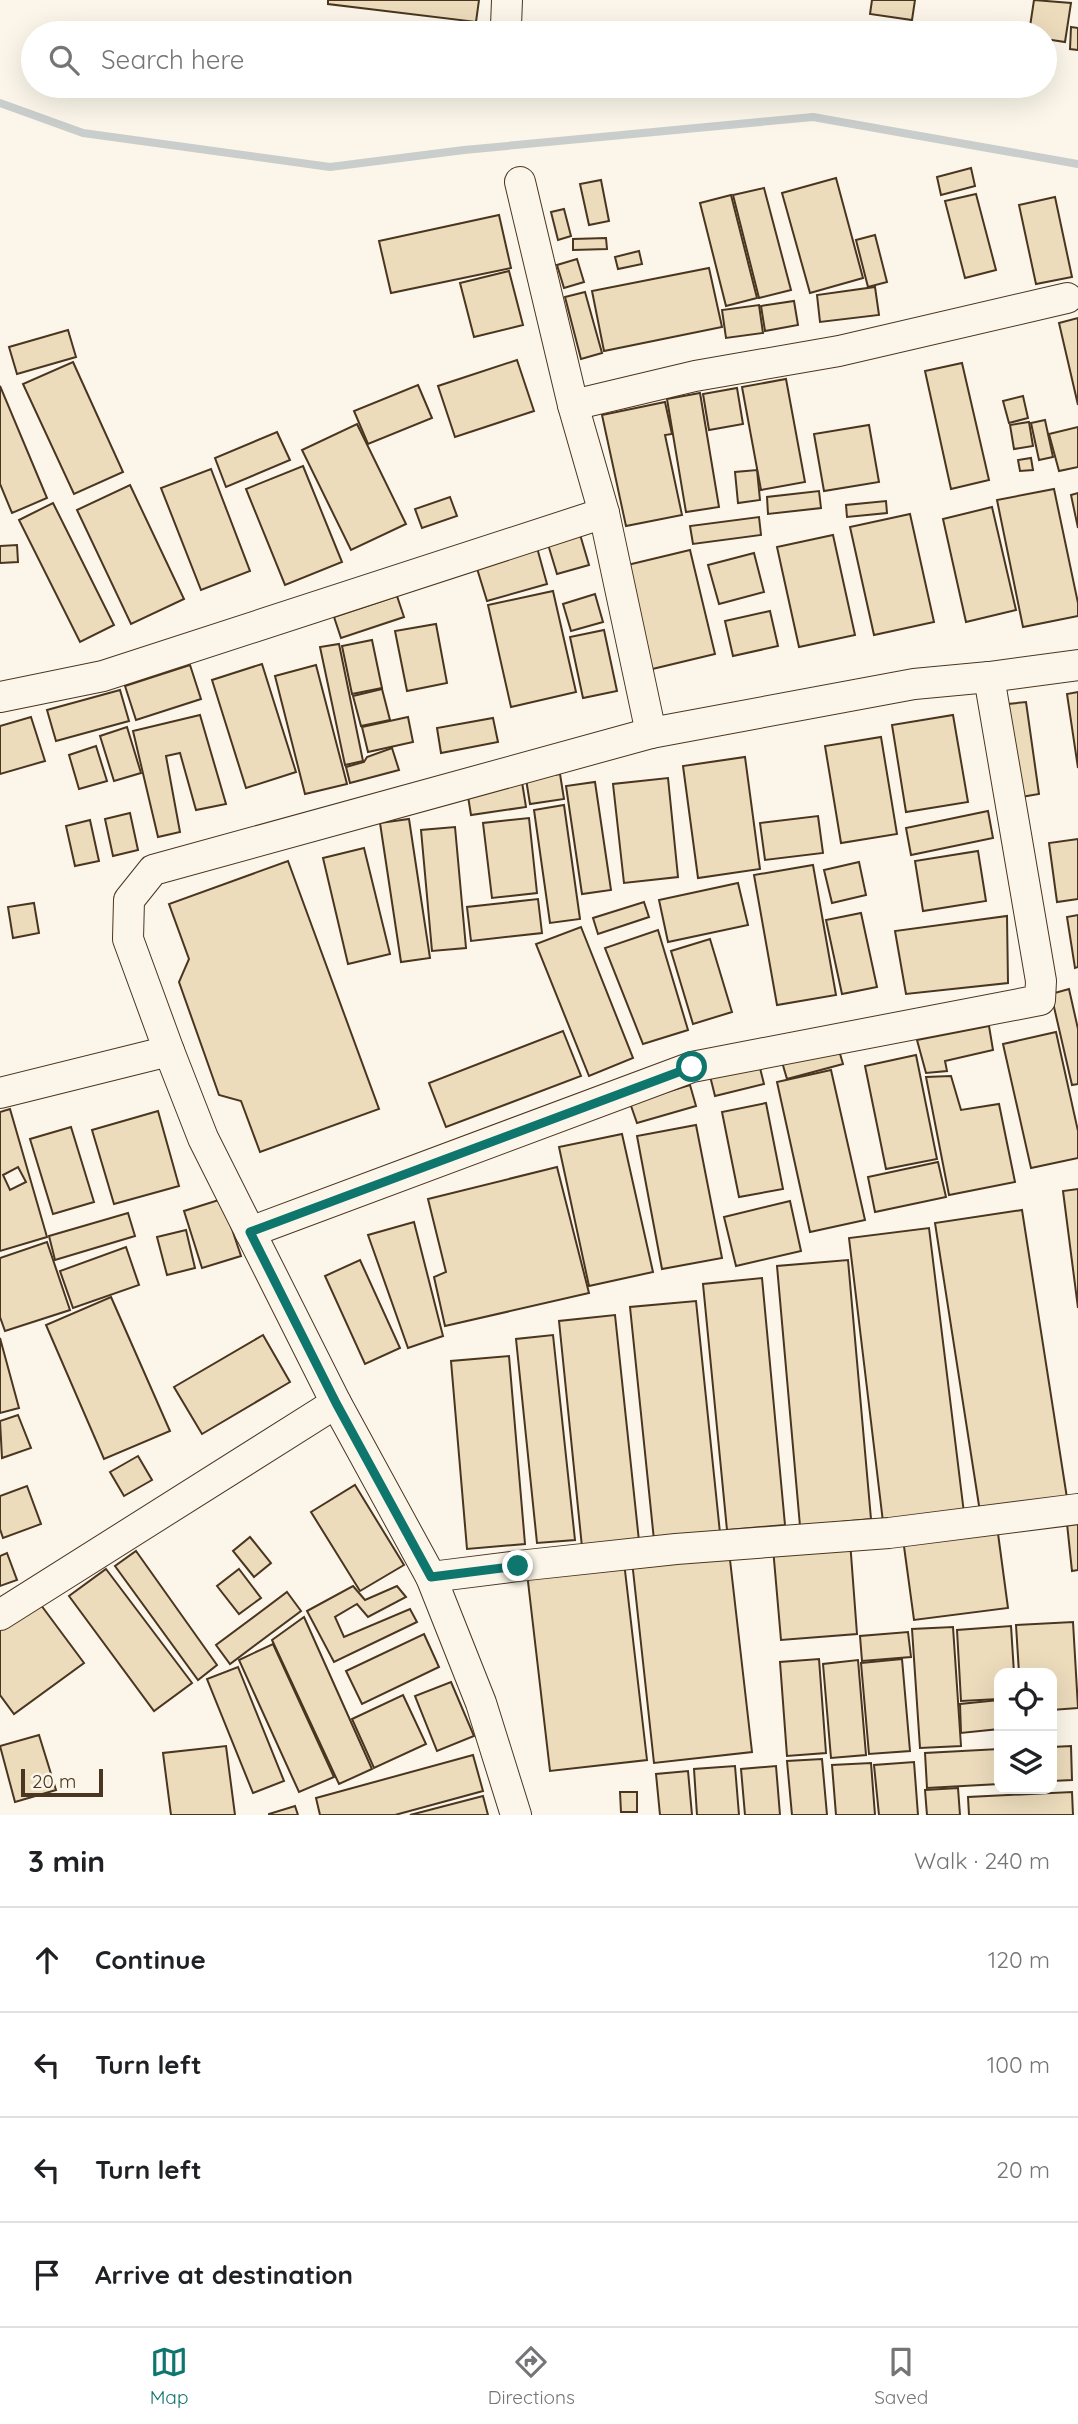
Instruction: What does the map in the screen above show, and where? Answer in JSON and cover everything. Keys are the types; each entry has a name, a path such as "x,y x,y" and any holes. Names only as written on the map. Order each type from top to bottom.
{"street":[{"path":"520,182 573,405 604,513 651,733"},
{"path":"573,405 695,376 839,351 1068,298"},
{"path":"0,697 103,676 604,513"},
{"path":"516,1815 481,1703 431,1577 336,1403 203,1138 128,939 129,900 153,870 651,733 914,684 1078,665"},
{"path":"250,1232 692,1067 1040,1000 1041,981 989,677"},
{"path":"0,1093 169,1051"},
{"path":"0,1615 336,1403"},
{"path":"431,1577 677,1549 889,1533 1078,1509"}],"building":[{"path":"328,0 479,0 476,21 328,4"},
{"path":"872,0 915,0 912,20 870,14"},
{"path":"1034,0 1071,3 1065,42 1057,41 1057,21 1031,21"},
{"path":"1071,27 1078,28 1078,50 1070,49"},
{"path":"971,168 975,186 941,195 937,177"},
{"path":"836,178 863,278 810,293 782,193"},
{"path":"601,180 609,221 589,225 580,184"},
{"path":"764,188 791,290 759,298 733,195"},
{"path":"976,194 996,270 965,278 945,201"},
{"path":"731,195 757,298 726,306 700,203"},
{"path":"1055,197 1072,277 1036,284 1019,205"},
{"path":"564,209 571,236 558,240 551,212"},
{"path":"499,215 511,268 391,293 379,241"},
{"path":"875,235 887,282 868,287 856,240"},
{"path":"606,238 607,249 573,250 573,239"},
{"path":"639,251 642,264 618,269 615,257"},
{"path":"577,259 584,282 564,288 557,265"},
{"path":"709,268 722,327 604,351 592,291"},
{"path":"509,271 523,325 474,337 460,283"},
{"path":"875,287 879,315 820,322 817,295"},
{"path":"585,292 602,353 581,359 565,297"},
{"path":"794,301 798,325 765,331 761,306"},
{"path":"759,305 763,333 726,338 722,310"},
{"path":"1078,318 1078,405 1059,323"},
{"path":"68,330 76,357 17,374 9,347"},
{"path":"517,360 534,411 455,437 438,386"},
{"path":"73,362 123,472 74,494 23,384"},
{"path":"962,363 989,480 951,489 925,371"},
{"path":"786,379 805,482 761,490 742,387"},
{"path":"418,385 432,418 368,444 354,411"},
{"path":"0,386 47,498 12,513 0,484"},
{"path":"737,388 743,424 709,430 703,394"},
{"path":"700,393 719,507 686,512 667,399"},
{"path":"1023,396 1028,418 1009,423 1003,401"},
{"path":"665,402 672,434 665,435 682,515 626,526 602,415"},
{"path":"1045,420 1053,457 1039,460 1031,423"},
{"path":"1029,422 1033,446 1014,449 1010,425"},
{"path":"357,424 406,524 351,550 302,450"},
{"path":"869,425 879,482 824,491 814,434"},
{"path":"1078,427 1078,467 1059,471 1049,434"},
{"path":"277,432 290,460 226,487 215,458"},
{"path":"1031,458 1033,470 1020,471 1018,460"},
{"path":"303,466 342,562 285,585 246,489"},
{"path":"211,469 250,571 201,590 161,488"},
{"path":"757,470 760,500 738,503 735,472"},
{"path":"130,485 184,599 131,624 77,510"},
{"path":"1054,489 1078,603 1078,616 1023,627 997,500"},
{"path":"819,491 821,508 768,514 767,497"},
{"path":"1078,493 1078,528 1071,495"},
{"path":"450,497 457,516 422,528 415,509"},
{"path":"886,501 887,513 847,517 846,505"},
{"path":"53,503 114,625 80,642 19,520"},
{"path":"992,507 1016,610 966,622 943,519"},
{"path":"910,514 934,622 874,635 850,527"},
{"path":"759,517 761,535 693,544 690,526"},
{"path":"579,531 589,565 557,574 547,541"},
{"path":"833,535 855,635 799,647 777,547"},
{"path":"536,544 547,584 487,601 475,562"},
{"path":"17,545 18,562 0,563 0,546"},
{"path":"690,550 715,654 644,671 619,567"},
{"path":"754,553 764,592 719,604 708,565"},
{"path":"553,591 576,692 511,707 488,605"},
{"path":"595,594 603,622 571,631 563,604"},
{"path":"397,596 404,617 341,638 334,617"},
{"path":"770,611 778,646 733,656 725,621"},
{"path":"436,624 447,683 407,691 395,631"},
{"path":"604,630 617,691 583,698 570,637"},
{"path":"372,640 382,688 352,694 342,646"},
{"path":"339,644 363,761 345,765 320,647"},
{"path":"262,664 296,772 246,788 212,680"},
{"path":"190,665 201,699 136,720 125,686"},
{"path":"316,665 347,784 305,794 275,676"},
{"path":"382,689 390,720 361,726 353,696"},
{"path":"120,690 129,721 56,741 47,710"},
{"path":"1078,692 1078,768 1067,694"},
{"path":"1026,702 1039,794 1021,797 1008,704"},
{"path":"200,715 226,804 196,810 180,753 166,756 180,832 158,837 133,731"},
{"path":"953,715 968,802 906,812 892,725"},
{"path":"31,717 45,761 0,774 0,726"},
{"path":"408,717 413,742 368,752 362,727"},
{"path":"493,718 498,742 441,753 437,728"},
{"path":"127,727 141,773 114,781 100,736"},
{"path":"881,737 897,834 841,843 825,746"},
{"path":"96,746 107,781 79,789 69,755"},
{"path":"392,748 399,770 350,783 346,767 364,762 367,757"},
{"path":"745,757 760,869 698,878 683,766"},
{"path":"560,774 564,799 530,804 526,779"},
{"path":"668,778 678,877 624,883 613,784"},
{"path":"522,782 526,807 471,815 467,790"},
{"path":"595,782 611,890 582,894 566,786"},
{"path":"564,805 580,919 550,923 534,810"},
{"path":"988,811 993,838 911,855 906,828"},
{"path":"130,813 138,850 113,856 105,819"},
{"path":"818,816 823,853 765,860 760,823"},
{"path":"529,818 537,893 492,898 483,823"},
{"path":"409,819 430,958 401,962 380,823"},
{"path":"90,820 99,861 75,866 66,826"},
{"path":"455,827 466,948 432,951 421,830"},
{"path":"1078,839 1078,899 1057,902 1049,843"},
{"path":"364,848 390,954 348,964 323,858"},
{"path":"978,851 986,901 923,911 915,861"},
{"path":"288,861 379,1109 260,1152 241,1101 219,1095 179,982 189,959 169,904"},
{"path":"859,862 866,895 832,903 824,870"},
{"path":"813,865 836,995 777,1005 754,875"},
{"path":"738,883 748,925 668,942 659,900"},
{"path":"538,899 542,933 471,941 467,907"},
{"path":"644,902 649,917 598,934 593,918"},
{"path":"34,903 39,933 13,938 8,907"},
{"path":"861,913 877,987 842,994 826,920"},
{"path":"1078,915 1078,967 1075,968 1067,917"},
{"path":"1007,916 1008,983 906,994 895,931"},
{"path":"581,927 633,1058 589,1076 536,944"},
{"path":"658,930 688,1030 643,1044 605,948"},
{"path":"710,939 732,1012 693,1024 671,951"},
{"path":"1069,989 1078,1029 1078,1084 1072,1085 1051,994"},
{"path":"989,1026 993,1050 945,1061 947,1071 926,1073 917,1040"},
{"path":"563,1031 581,1076 446,1127 429,1083"},
{"path":"1056,1032 1078,1131 1078,1158 1031,1168 1003,1044"},
{"path":"838,1047 843,1064 787,1079 782,1062"},
{"path":"916,1055 937,1159 886,1169 865,1066"},
{"path":"759,1064 764,1084 715,1096 710,1076"},
{"path":"831,1070 865,1220 810,1232 777,1082"},
{"path":"951,1076 961,1110 999,1104 1015,1182 949,1195 926,1077"},
{"path":"690,1085 696,1106 637,1123 630,1103"},
{"path":"766,1103 783,1189 739,1197 722,1112"},
{"path":"10,1109 47,1237 0,1251 0,1112","holes":["18,1167 26,1182 10,1190 3,1175"]},
{"path":"158,1111 179,1186 114,1204 92,1130"},
{"path":"696,1125 722,1258 662,1269 637,1136"},
{"path":"71,1127 94,1202 53,1214 30,1139"},
{"path":"622,1134 653,1272 589,1286 559,1147"},
{"path":"938,1162 946,1197 875,1212 868,1177"},
{"path":"557,1167 589,1293 445,1326 434,1277 446,1272 428,1199"},
{"path":"1078,1189 1078,1308 1063,1191"},
{"path":"222,1199 241,1256 202,1268 184,1211"},
{"path":"790,1201 801,1251 736,1266 724,1217"},
{"path":"1022,1210 1067,1498 980,1512 935,1223"},
{"path":"128,1213 135,1236 55,1260 49,1236"},
{"path":"414,1222 443,1336 408,1348 368,1235"},
{"path":"929,1228 964,1513 883,1522 849,1238"},
{"path":"186,1230 195,1268 167,1275 157,1237"},
{"path":"47,1242 70,1310 5,1331 0,1317 0,1258"},
{"path":"126,1247 139,1285 73,1308 60,1271"},
{"path":"360,1260 400,1348 365,1364 325,1276"},
{"path":"848,1260 871,1519 800,1526 777,1266"},
{"path":"762,1278 785,1525 727,1530 703,1284"},
{"path":"111,1297 170,1431 104,1459 46,1325"},
{"path":"696,1301 720,1533 654,1540 630,1307"},
{"path":"615,1315 639,1541 582,1547 559,1321"},
{"path":"263,1335 290,1382 202,1434 174,1387"},
{"path":"553,1335 575,1540 537,1543 516,1339"},
{"path":"0,1338 19,1408 0,1413"},
{"path":"509,1356 525,1544 467,1549 451,1361"},
{"path":"18,1415 31,1448 2,1458 0,1421"},
{"path":"138,1456 152,1480 124,1496 110,1472"},
{"path":"355,1485 404,1565 360,1591 311,1512"},
{"path":"27,1486 41,1524 3,1538 0,1529 0,1496"},
{"path":"1078,1513 1078,1570 1072,1571 1066,1514"},
{"path":"997,1526 1008,1608 914,1620 903,1539"},
{"path":"250,1537 271,1563 254,1577 233,1551"},
{"path":"850,1541 857,1634 781,1640 773,1548"},
{"path":"136,1551 217,1665 198,1680 115,1566"},
{"path":"729,1551 752,1752 654,1763 632,1561"},
{"path":"7,1553 17,1580 0,1586 0,1556"},
{"path":"624,1562 647,1760 550,1771 527,1573"},
{"path":"106,1569 192,1683 154,1711 69,1596"},
{"path":"239,1569 261,1598 239,1614 217,1586"},
{"path":"353,1586 365,1600 397,1586 406,1597 368,1617 357,1604 335,1617 344,1637 410,1609 417,1622 334,1662 307,1611"},
{"path":"287,1592 301,1611 230,1664 216,1645"},
{"path":"35,1597 84,1663 14,1714 0,1695 0,1623"},
{"path":"304,1617 372,1769 339,1784 272,1640"},
{"path":"1073,1622 1078,1708 1057,1710 1057,1668 1019,1668 1016,1625"},
{"path":"1011,1626 1014,1668 994,1668 994,1699 961,1701 957,1630"},
{"path":"953,1627 961,1746 920,1748 912,1629"},
{"path":"908,1632 911,1657 862,1661 860,1636"},
{"path":"424,1634 439,1667 362,1704 346,1671"},
{"path":"273,1644 334,1777 299,1792 239,1660"},
{"path":"819,1659 826,1753 787,1756 780,1662"},
{"path":"902,1659 910,1751 869,1754 861,1663"},
{"path":"858,1660 866,1755 831,1758 823,1664"},
{"path":"238,1667 284,1781 253,1793 207,1679"},
{"path":"451,1682 474,1736 437,1751 415,1696"},
{"path":"403,1695 426,1744 374,1768 352,1719"},
{"path":"994,1701 994,1730 961,1733 960,1704"},
{"path":"39,1735 56,1790 15,1802 0,1746"},
{"path":"226,1746 235,1815 171,1815 163,1753"},
{"path":"1071,1746 1072,1780 1057,1781 1057,1747"},
{"path":"994,1749 994,1784 927,1788 925,1753"},
{"path":"473,1755 483,1791 395,1815 320,1815 316,1798"},
{"path":"822,1759 827,1815 792,1815 787,1761"},
{"path":"914,1762 918,1815 879,1815 874,1765"},
{"path":"871,1763 875,1815 836,1815 832,1765"},
{"path":"735,1766 739,1815 697,1815 694,1769"},
{"path":"776,1766 780,1815 745,1815 741,1769"},
{"path":"688,1771 692,1815 660,1815 656,1774"},
{"path":"958,1788 960,1815 927,1815 925,1790"},
{"path":"620,1792 637,1792 637,1812 621,1812"},
{"path":"1072,1792 1073,1815 969,1815 968,1797"},
{"path":"483,1796 488,1815 410,1815"},
{"path":"295,1806 298,1815 269,1815 269,1814"}],"waterway":[{"path":"0,103 83,133 330,167 464,150 813,117 1078,164"}],"route":[{"path":"518,1566 431,1577 336,1403 250,1232 692,1067"}]}
